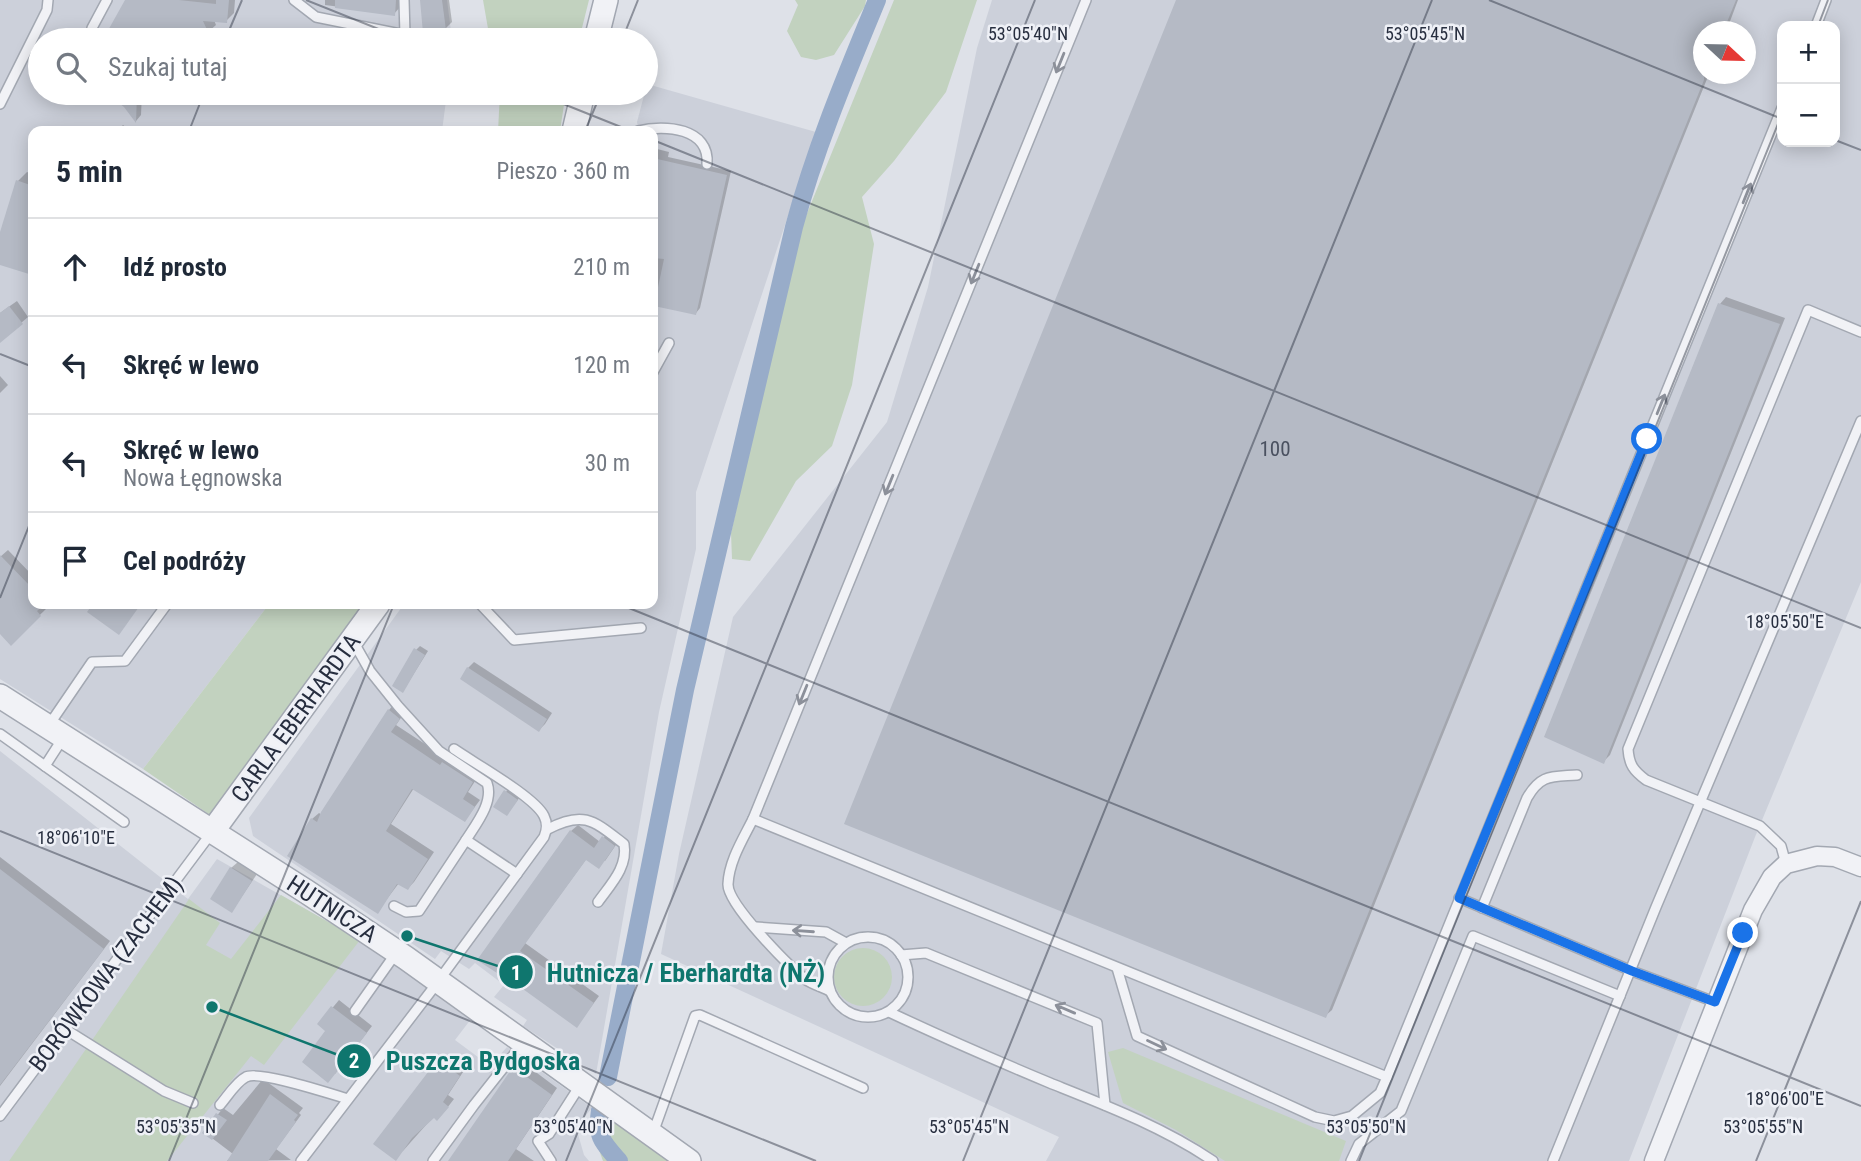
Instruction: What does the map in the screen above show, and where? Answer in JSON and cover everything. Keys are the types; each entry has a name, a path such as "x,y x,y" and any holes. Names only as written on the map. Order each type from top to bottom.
{"street":[{"path":"599,28 606,0"},
{"path":"575,126 580,105"},
{"name":"CARLA EBERHARDTA","path":"212,832 375,609"},
{"name":"HUTNICZA","path":"0,696 397,952 689,1161"},
{"path":"1654,1161 1753,910 1772,877 1786,864 1817,856 1835,857 1861,867"}],"lane":[{"path":"38,28 47,10 48,0"},
{"path":"92,28 107,0"},
{"path":"294,0 316,17 370,28"},
{"path":"404,0 405,28"},
{"path":"830,991 808,981 738,910 727,887 731,864 753,819 1086,0"},
{"path":"1818,21 1826,0"},
{"path":"0,104 28,48"},
{"path":"1117,968 1137,1036 1315,1117 1334,1121 1352,1116 1380,1093 1777,120"},
{"path":"658,128 691,135 701,141 708,152 707,164"},
{"path":"1786,864 1781,846 1760,826 1701,804 1639,775 1633,771 1628,749 1808,310 1861,332"},
{"path":"658,363 669,343"},
{"path":"1553,1161 1656,907 1861,421"},
{"path":"45,766 56,732 92,662 125,661 163,609"},
{"path":"485,609 514,640 641,628"},
{"path":"353,640 377,680 439,751 487,783 489,790 489,799 466,840 419,911 406,912 394,906"},
{"path":"0,734 124,822"},
{"path":"454,749 531,801 544,814 548,829"},
{"path":"1482,908 1527,798 1536,784 1546,778 1577,775"},
{"path":"300,1161 438,981 548,829 570,818 580,818 601,828 624,844 626,855 623,866 598,902"},
{"path":"753,819 1387,1077"},
{"name":"BORÓWKOWA (ZACHEM)","path":"0,1116 212,832"},
{"path":"466,840 517,874"},
{"path":"1459,898 1632,971 1715,1002"},
{"path":"756,928 826,933 846,943"},
{"path":"1351,1161 1359,1144 1401,1111 1474,936 1620,996"},
{"path":"873,937 886,941 901,955 908,973 907,987 902,999 889,1012 870,1018 857,1017 836,1002 827,978 836,952 846,943 873,937"},
{"path":"355,1011 397,952"},
{"path":"901,955 926,953 1097,1023 1105,1105"},
{"path":"889,1012 957,1045 1105,1105 1191,1146 1213,1161"},
{"path":"652,1134 695,1016 700,1015 863,1088"},
{"path":"65,1029 164,1091 193,1103"},
{"path":"433,1161 524,1042"},
{"path":"220,1105 243,1077 254,1074 312,1087 348,1099"},
{"path":"551,1161 538,1141 549,1134 582,1083"}],"shaded area":[{"path":"0,0 447,0 450,28 28,28 28,105 445,105 443,126 28,126 28,609 265,609 143,769 0,679"},
{"path":"992,0 1861,0 1861,582 1755,837 1629,1161 1046,1161 1059,1137 661,954 679,854 733,617 887,422 928,287 977,48"},
{"path":"658,87 816,132 696,492 696,549 659,712 596,1074 523,1026 527,1020 494,997 504,985 475,963 469,969 441,951 435,959 253,836 249,818 400,609 658,609 658,126 638,126 641,105 658,105"},
{"path":"0,751 188,899 217,859 360,940 471,1019 455,1040 490,1066 507,1047 592,1108 576,1127 584,1155 589,1161 0,1161"}],"green space":[{"path":"483,0 589,0 582,28 488,28"},
{"path":"795,0 866,0 865,6 834,55 816,60 801,57 787,31 798,5"},
{"path":"894,0 977,0 946,92 894,161 862,197 874,244 852,385 832,446 796,481 750,561 732,559 731,533 797,238"},
{"path":"499,105 564,105 561,126 498,126"},
{"path":"265,609 362,609 210,815 143,769"},
{"path":"281,895 360,940 264,1065 251,1056 167,1161 9,1161 189,899 220,923 206,945 231,959"},
{"path":"863,948 874,950 887,961 892,977 890,988 879,1001 863,1006 852,1004 839,993 834,977 836,966 847,953"},
{"path":"1123,1048 1346,1141 1339,1161 1225,1161 1176,1130 1123,1103 1108,1052"},
{"path":"613,1122 636,1135 670,1161 603,1161 594,1136"}],"building":[{"path":"125,0 179,0 216,4 216,0 229,0 227,23 203,21 206,28 109,28"},
{"path":"335,0 396,0 395,16 335,8"},
{"path":"420,0 442,0 446,28 423,28"},
{"path":"1176,0 1736,0 1727,21 1693,21 1693,84 1702,84 1326,1018 844,824"},
{"path":"121,105 137,105 136,123"},
{"path":"658,159 727,175 696,315 658,307 658,287 664,259 658,258"},
{"path":"16,180 28,184 28,274 0,265 0,232"},
{"path":"1718,303 1780,324 1604,764 1544,737"},
{"path":"9,306 23,324 0,343 0,313"},
{"path":"0,555 28,584 28,609 39,609 37,611 41,616 11,646 0,634"},
{"path":"89,609 137,609 119,635 87,612"},
{"path":"414,648 425,655 403,693 392,686"},
{"path":"467,667 547,719 539,732 460,679"},
{"path":"388,709 400,719 391,732 440,765 442,762 473,782 463,799 475,807 465,822 412,789 386,831 428,859 408,890 397,884 378,914 287,856 311,818 317,822"},
{"path":"504,790 518,800 507,816 493,807"},
{"path":"570,830 594,848 602,836 615,846 599,869 586,860 520,951 594,1003 577,1028 498,971 497,973 477,960"},
{"path":"230,867 252,881 232,913 210,899"},
{"path":"0,869 104,949 0,1085"},
{"path":"331,1006 367,1033 328,1083 302,1062 325,1031 317,1024"},
{"path":"438,1059 460,1076 443,1102 449,1107 437,1121 434,1118 412,1138 396,1161 373,1144"},
{"path":"513,1067 552,1095 508,1161 448,1161"},
{"path":"270,1094 298,1115 294,1120 296,1122 268,1161 227,1161"},
{"path":"216,1113 227,1120 212,1140 202,1133"}],"waterway":[{"path":"608,1077 685,690 794,227 821,141 877,0"},
{"path":"600,1110 600,1133 608,1149 619,1161"}],"place":[{"name":"Hutnicza / Eberhardta (NŻ)","path":"407,936"},
{"name":"Puszcza Bydgoska","path":"212,1007"}],"route":[{"path":"1647,439 1459,898 1632,971 1715,1002 1743,933"}]}
